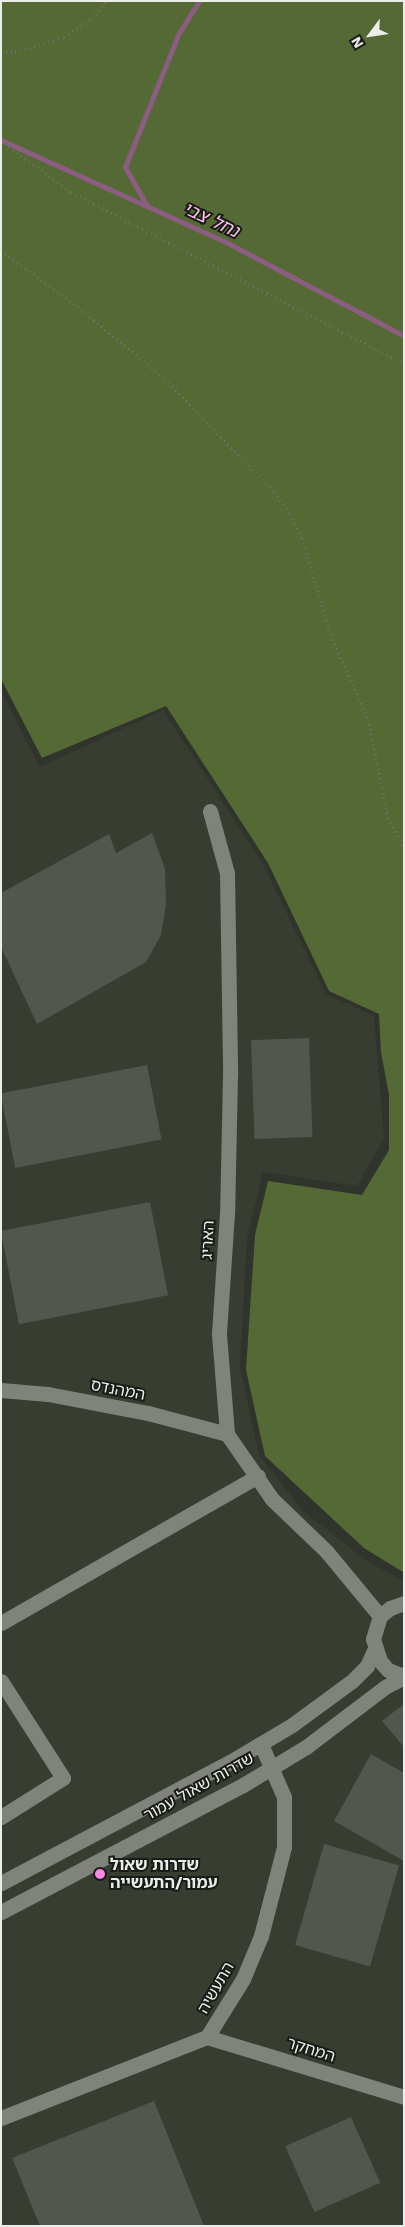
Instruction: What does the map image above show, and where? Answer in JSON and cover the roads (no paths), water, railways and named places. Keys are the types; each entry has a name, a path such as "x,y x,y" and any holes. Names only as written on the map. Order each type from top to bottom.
{"street":[{"name":"האריג","path":"210,811 227,873 230,1085 227,1213 219,1334 227,1434"},
{"name":"המהנדס","path":"1,1390 48,1394 148,1413 227,1434"},
{"path":"227,1434 258,1476 272,1500 327,1552 380,1616"},
{"path":"1,1623 258,1476"},
{"path":"404,1603 390,1608 380,1616 374,1633 374,1650 388,1670 404,1676"},
{"name":"שדרות שאול עמור","path":"1,1883 261,1744 325,1703 352,1681 366,1666 374,1650"},
{"name":"שדרות שאול עמור","path":"1,1912 272,1767 340,1724 385,1687 404,1676"},
{"path":"1,1681 63,1778 1,1817"},
{"name":"התעשיה","path":"1,2118 207,2037 243,1980 261,1936 284,1846 284,1797 261,1744"},
{"name":"המחקר","path":"207,2037 404,2097"}],"waterway":[{"path":"147,206 125,167 179,33 199,1"},
{"name":"נחל צבי","path":"1,140 224,241 404,336"}],"place":[{"name":"שדרות שאול עמור/התעשייה","path":"100,1874"}]}
